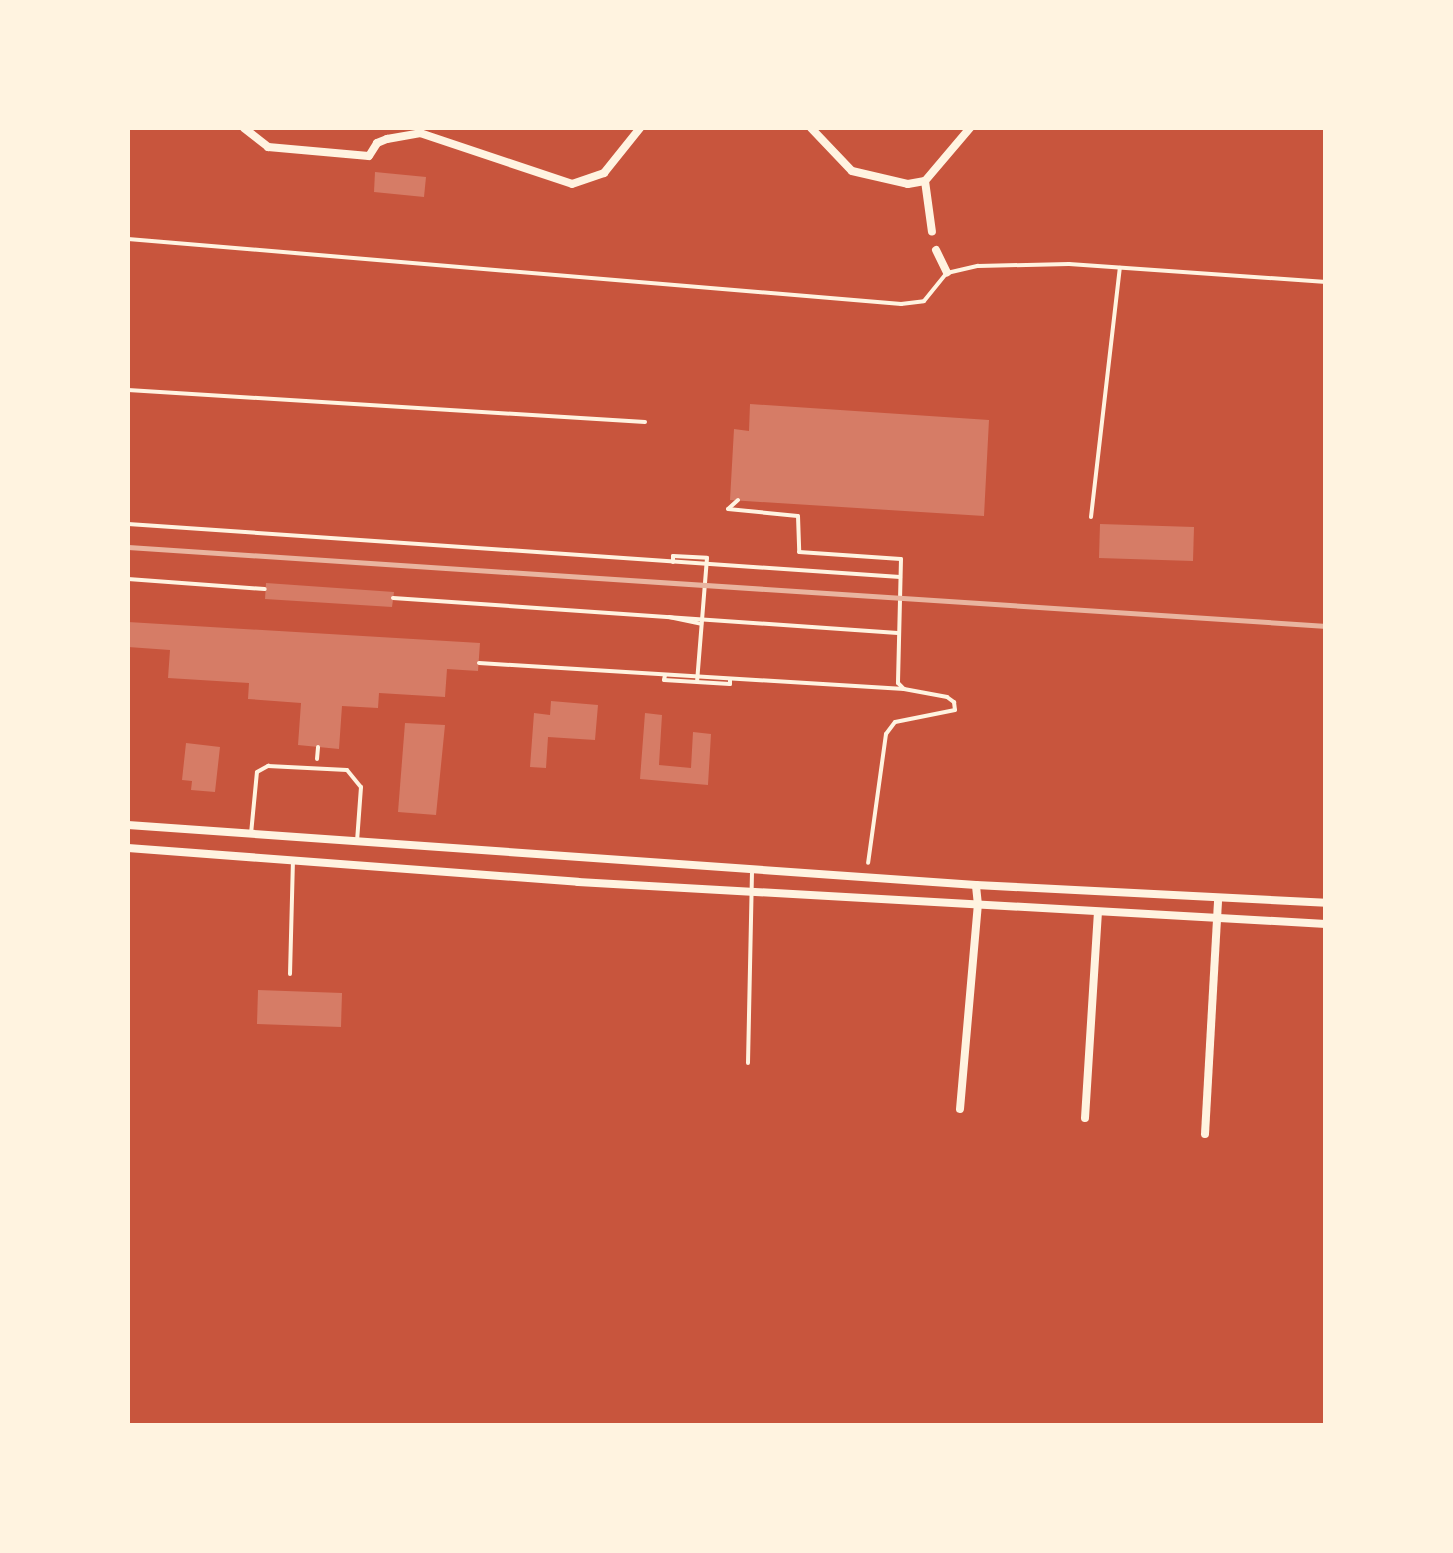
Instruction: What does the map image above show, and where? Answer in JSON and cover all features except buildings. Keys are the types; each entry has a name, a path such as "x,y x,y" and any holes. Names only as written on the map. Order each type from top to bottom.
{"street":[{"path":"244,128 268,147 369,156 377,143 387,138 420,134 572,184 604,174 640,128"},
{"path":"811,128 852,171 908,184 925,181 970,128"},
{"path":"925,181 932,232"},
{"path":"936,250 947,274"},
{"path":"128,825 866,878 1326,903"},
{"path":"128,848 1098,913 1326,924"},
{"path":"960,1109 978,904 976,885"},
{"path":"1204,1134 1218,898"},
{"path":"1084,1118 1098,913"}],"lane":[{"path":"128,239 901,304 924,301 947,274 978,266 1120,268 1326,282"},
{"path":"1091,517 1120,268"},
{"path":"128,390 645,422"},
{"path":"251,834 256,772 268,766 347,770 360,787 357,842"},
{"path":"290,974 293,860"},
{"path":"748,1063 752,870"}],"path":[{"path":"738,500 728,509 798,516 798,552 900,559 896,673 904,690"},
{"path":"128,524 900,577"},
{"path":"673,562 672,556 707,558 697,682"},
{"path":"128,579 265,589"},
{"path":"393,598 898,633"},
{"path":"670,617 701,624"},
{"path":"479,663 947,696 955,710 895,722 886,734 866,878"},
{"path":"665,675 664,680 730,684 730,678"}],"railway":[{"path":"128,547 1326,626"}]}
